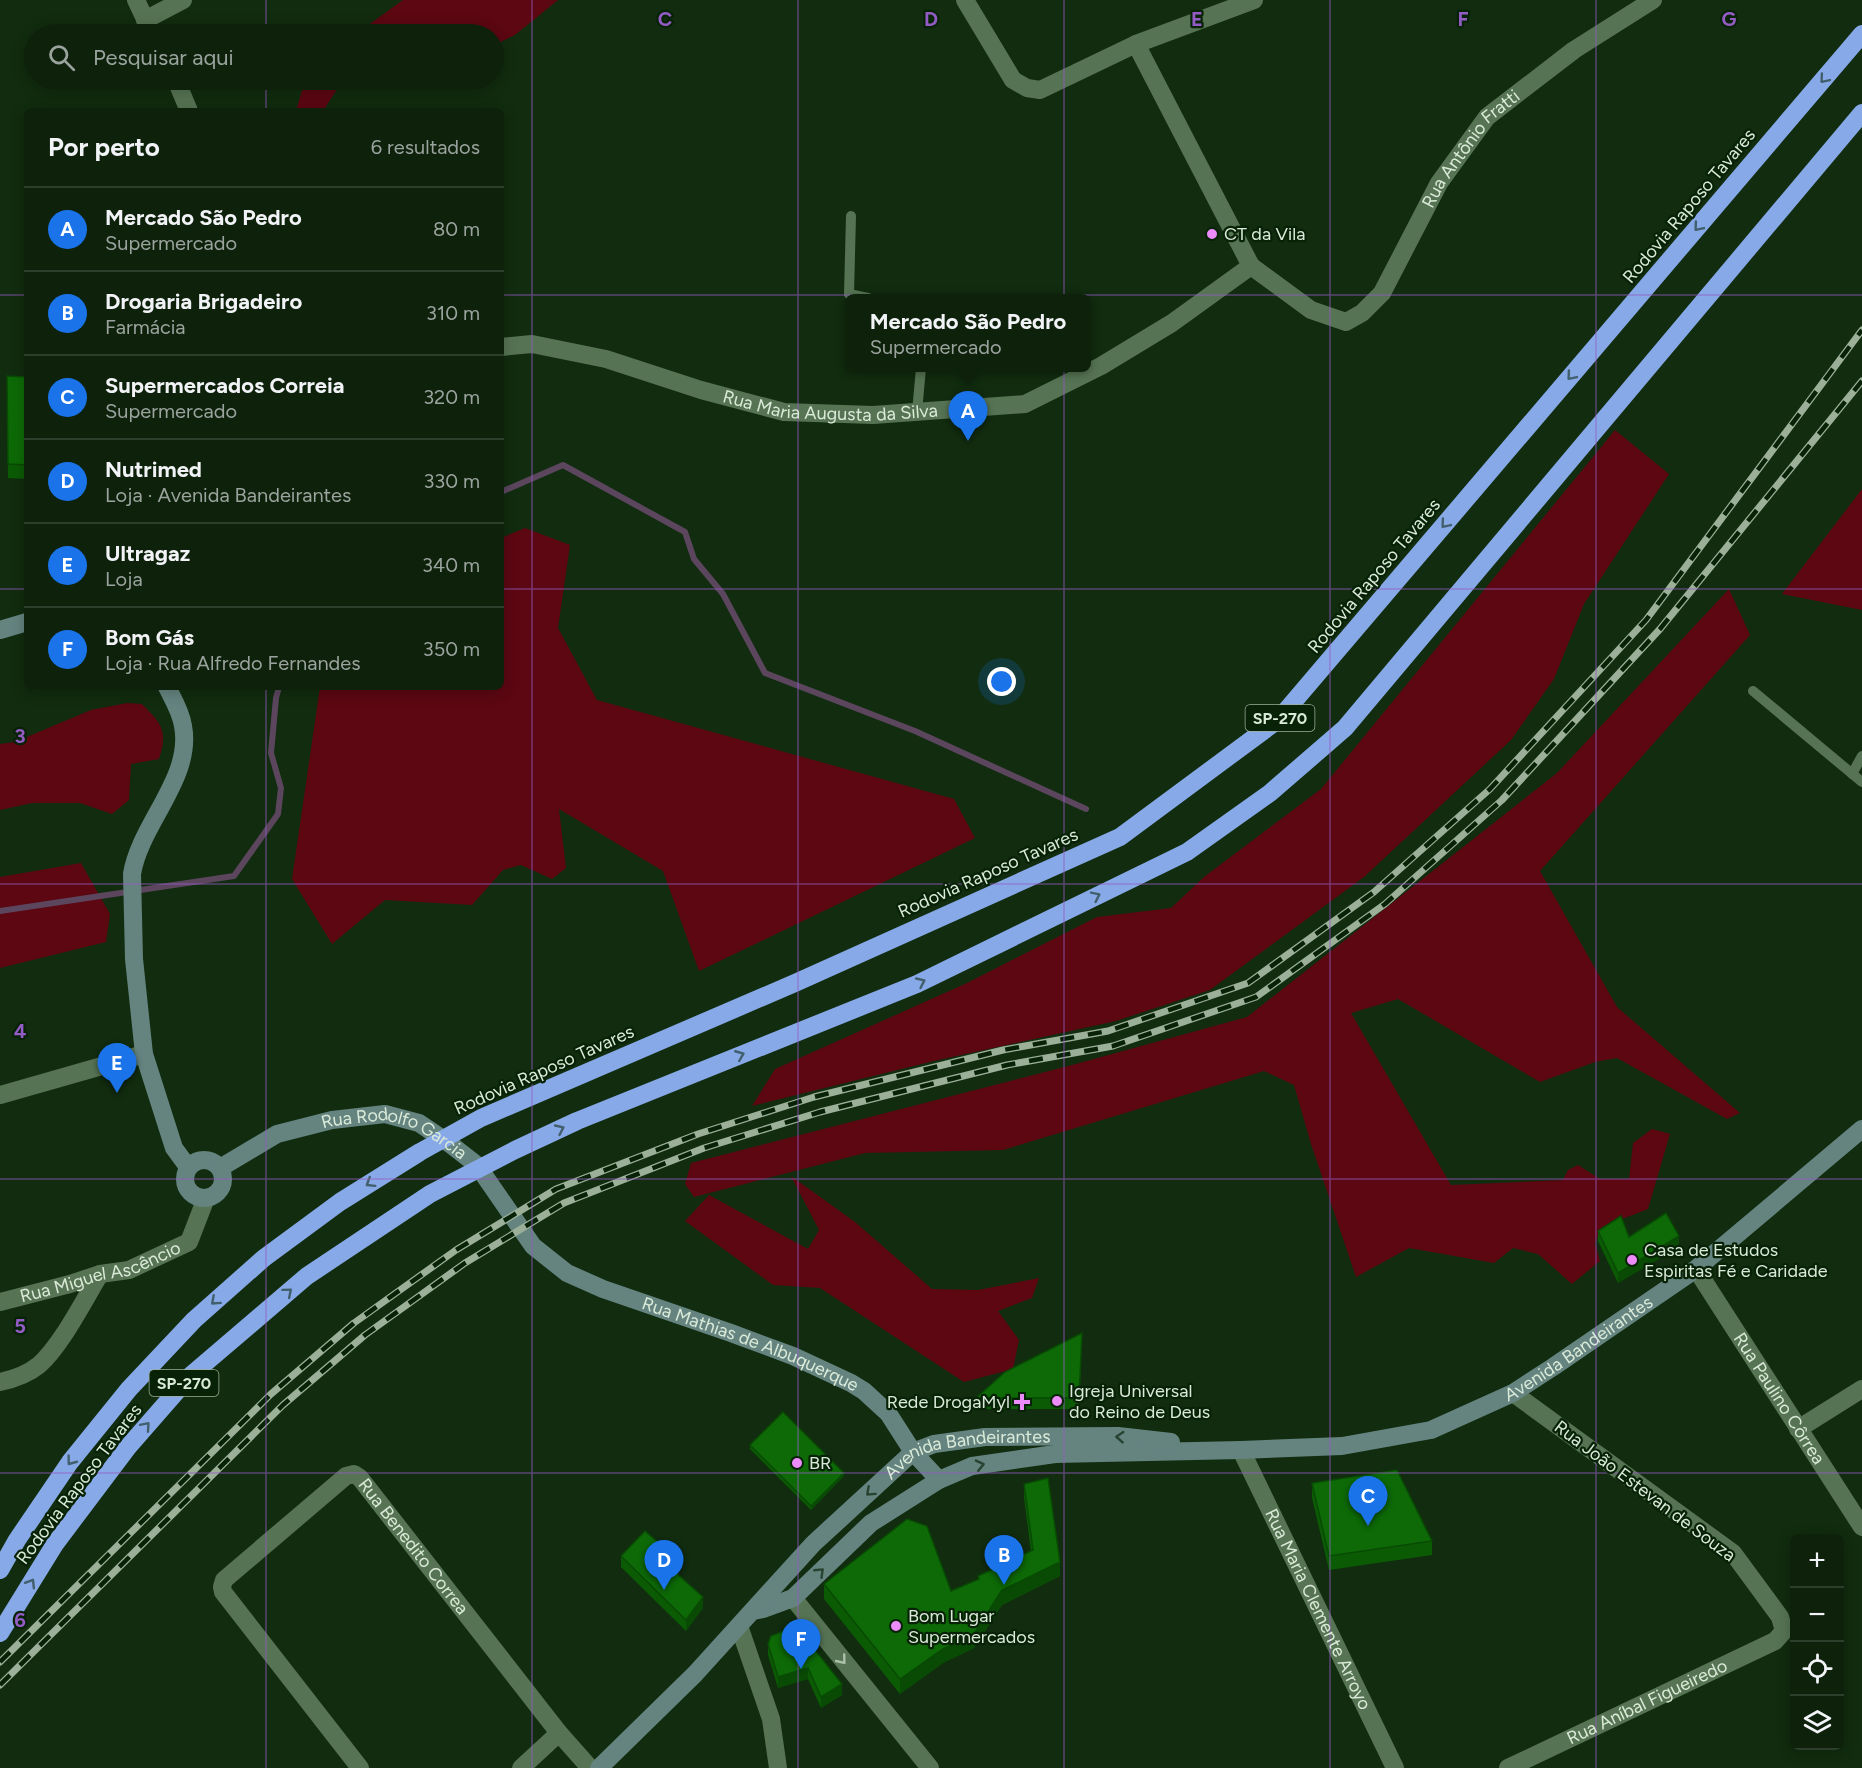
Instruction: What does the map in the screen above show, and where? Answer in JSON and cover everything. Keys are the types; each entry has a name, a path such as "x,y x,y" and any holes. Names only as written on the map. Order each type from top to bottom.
{"highway":[{"name":"Rodovia Raposo Tavares","path":"0,1570 17,1540 70,1462 129,1389 194,1320 264,1258 340,1202 420,1152 481,1118 795,984 1120,837 1278,720 1862,34"},
{"name":"Rodovia Raposo Tavares","path":"0,1633 56,1544 128,1447 190,1376 307,1276 430,1194 577,1121 916,984 1187,852 1270,792 1345,728 1862,113"}],"main road":[{"path":"0,630 24,623"},
{"path":"168,690 183,725 183,751 171,786 139,848 132,874 134,959 144,1054 174,1148 188,1167"},
{"name":"Rua Rodolfo Garcia","path":"220,1168 277,1134 332,1120 385,1114 419,1123 477,1165 532,1246"},
{"name":"Avenida Bandeirantes","path":"753,1611 792,1598 871,1523 939,1480 972,1466 1055,1454 1342,1446 1431,1430 1513,1393 1696,1269 1862,1129"},
{"path":"206,1159 220,1168 224,1176 217,1193 206,1198 195,1195 186,1187 185,1173 193,1162 206,1159"},
{"name":"Rua Mathias de Albuquerque","path":"532,1246 567,1273 594,1285 793,1356 851,1383 864,1391 888,1413 914,1452 939,1480"},
{"name":"Avenida Bandeirantes","path":"599,1768 695,1674 813,1544 914,1452 934,1444 985,1437 1100,1436 1241,1450"}],"street":[{"path":"136,0 147,24"},
{"path":"152,24 183,0"},
{"path":"965,0 1013,80 1027,88 1040,90 1136,44 1254,0"},
{"name":"Rua Antônio Fratti","path":"1251,266 1311,310 1347,322 1362,313 1382,293 1439,183 1487,117 1574,50 1653,0"},
{"path":"1136,44 1251,266"},
{"path":"180,90 188,108"},
{"name":"Rua Maria Augusta da Silva","path":"1091,371 1172,323 1251,266"},
{"name":"Rua Maria Augusta da Silva","path":"504,347 532,344 606,360 701,390 784,412 873,415 1025,404 1089,372"},
{"path":"0,1095 144,1054"},
{"name":"Rua Miguel Ascêncio","path":"0,1302 100,1274 129,1270 189,1242 206,1198"},
{"name":"Rua Paulino Côrrea","path":"1696,1269 1862,1527"},
{"path":"0,1382 16,1378 38,1365 54,1349 100,1274"},
{"path":"1798,1429 1862,1389"},
{"name":"Rua João Estevan de Souza","path":"1513,1393 1734,1553 1780,1617 1784,1631"},
{"name":"Rua Maria Clemente Arroyo","path":"1241,1450 1395,1768"},
{"name":"Rua Benedito Correa","path":"360,1768 222,1587 224,1580 345,1476 354,1474 360,1478 559,1733 590,1768"},
{"path":"792,1598 930,1768"},
{"path":"739,1626 771,1719 778,1768"},
{"name":"Rua Aníbal Figueiredo","path":"1509,1768 1775,1641 1784,1631"},
{"path":"521,1768 559,1733"}],"lane":[{"path":"849,294 851,216"},
{"path":"917,412 921,372"},
{"path":"1753,692 1862,782"},
{"path":"1852,774 1862,756"}],"shaded area":[{"path":"403,0 558,0 515,35 504,40 504,24 370,24"},
{"path":"302,90 337,90 325,108 297,108"},
{"path":"1615,430 1669,474 1584,604 1554,679 1511,740 1364,877 1210,990 1116,1021 934,1061 752,1106 775,1069 967,983 1097,917 1171,908 1204,877 1321,789"},
{"path":"1862,489 1862,610 1782,594"},
{"path":"525,528 570,545 558,628 597,700 954,799 975,838 699,971 663,871 559,809 566,868 552,879 521,865 503,870 472,905 385,900 332,944 292,879 320,690 504,690 504,537"},
{"path":"1729,589 1750,635 1540,871 1617,1007 1740,1113 1727,1119 1617,1058 1595,1062 1540,1082 1398,999 1351,1013 1451,1185 1563,1180 1568,1170 1578,1165 1600,1179 1629,1179 1633,1143 1652,1129 1670,1134 1648,1209 1602,1227 1595,1243 1600,1261 1572,1284 1538,1254 1513,1248 1494,1263 1409,1248 1356,1277 1311,1144 1294,1085 1264,1071 1003,1150 865,1153 694,1197 685,1184 691,1163 1072,1065 1247,1017 1557,773"},
{"path":"127,703 142,704 159,723 163,735 159,759 131,764 129,800 112,814 80,803 32,803 0,810 0,744 15,742 91,710"},
{"path":"81,863 110,914 106,942 0,968 0,877"},
{"path":"791,1176 855,1222 932,1289 978,1290 1039,1278 1032,1298 998,1311 1019,1340 1013,1369 964,1382 820,1288 773,1285 685,1221 709,1195 808,1249 819,1230"}],"building":[{"path":"7,376 24,377 24,465 8,464"},
{"path":"1666,1213 1679,1236 1618,1273 1598,1231 1621,1216 1629,1237"},
{"path":"1082,1333 1079,1398 976,1398 1005,1372"},
{"name":"BR","path":"783,1412 844,1473 811,1506 750,1445"},
{"path":"1397,1470 1432,1541 1329,1556 1312,1483"},
{"path":"1048,1478 1060,1562 1002,1590 974,1634 943,1649 900,1679 824,1584 907,1519 927,1526 951,1591 979,1579 978,1576 1033,1550 1024,1484"},
{"path":"645,1531 668,1551 663,1561 703,1597 686,1620 621,1556"},
{"path":"796,1626 842,1684 821,1697 808,1668 778,1677 768,1644 771,1636"}],"waterway":[{"path":"504,491 563,465 685,532 694,559 723,594 765,673 915,731 1086,809"},
{"path":"0,911 234,876 278,814 281,788 271,753 278,690"}],"railway":[{"path":"0,1662 271,1394 354,1323 456,1250 556,1189 698,1134 814,1097 1003,1050 1108,1031 1248,983 1374,892 1490,789 1646,620 1862,330"},
{"path":"0,1685 283,1405 365,1335 465,1263 564,1203 704,1148 820,1112 1007,1065 1113,1046 1256,997 1385,904 1502,800 1660,629 1862,381"}],"place":[{"name":"CT da Vila","path":"1212,234"},
{"name":"Mercado São Pedro","path":"968,441"},
{"name":"Ultragaz","path":"117,1093"},
{"name":"Casa de Estudos Espiritas Fé e Caridade","path":"1632,1260"},
{"name":"Igreja Universal do Reino de Deus","path":"1057,1401"},
{"name":"Rede DrogaMyl","path":"1022,1402"},
{"name":"BR","path":"797,1463"},
{"name":"Supermercados Correia","path":"1368,1526"},
{"name":"Drogaria Brigadeiro","path":"1004,1585"},
{"name":"Nutrimed","path":"664,1590"},
{"name":"Bom Lugar Supermercados","path":"896,1626"},
{"name":"Bom Gás","path":"801,1669"}]}
